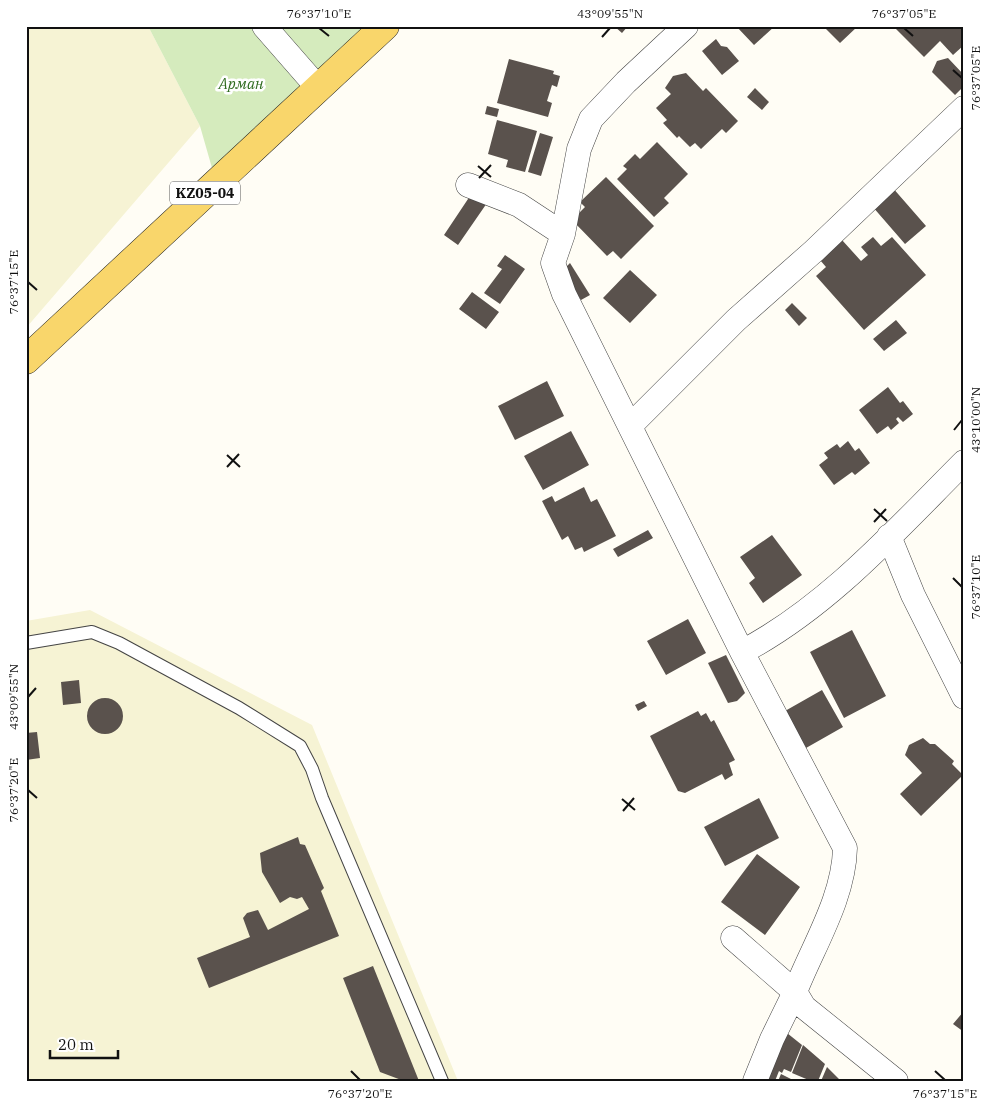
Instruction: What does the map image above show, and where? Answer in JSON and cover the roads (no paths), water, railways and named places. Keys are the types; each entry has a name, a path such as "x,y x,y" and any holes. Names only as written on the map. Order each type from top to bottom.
{"main road":[{"name":"KZ05-04","path":"26,360 385,26"}],"street":[{"path":"264,26 319,88"},
{"path":"686,26 626,82 591,119 579,149 563,234 554,263 564,294 631,425 742,652 845,848 845,864 833,904 755,1081"},
{"path":"631,425 736,320 814,251 964,108"},
{"path":"468,185 519,205 563,234"},
{"path":"742,652 770,638 800,616 889,536 964,462"},
{"path":"889,536 913,595 964,697"},
{"path":"733,938 795,992 804,1007 896,1081"}],"lane":[{"path":"26,643 92,632 191,682 278,731 300,746 312,769 322,798 442,1081"}],"park label":[{"name":"Арман","path":"241,83"}]}
